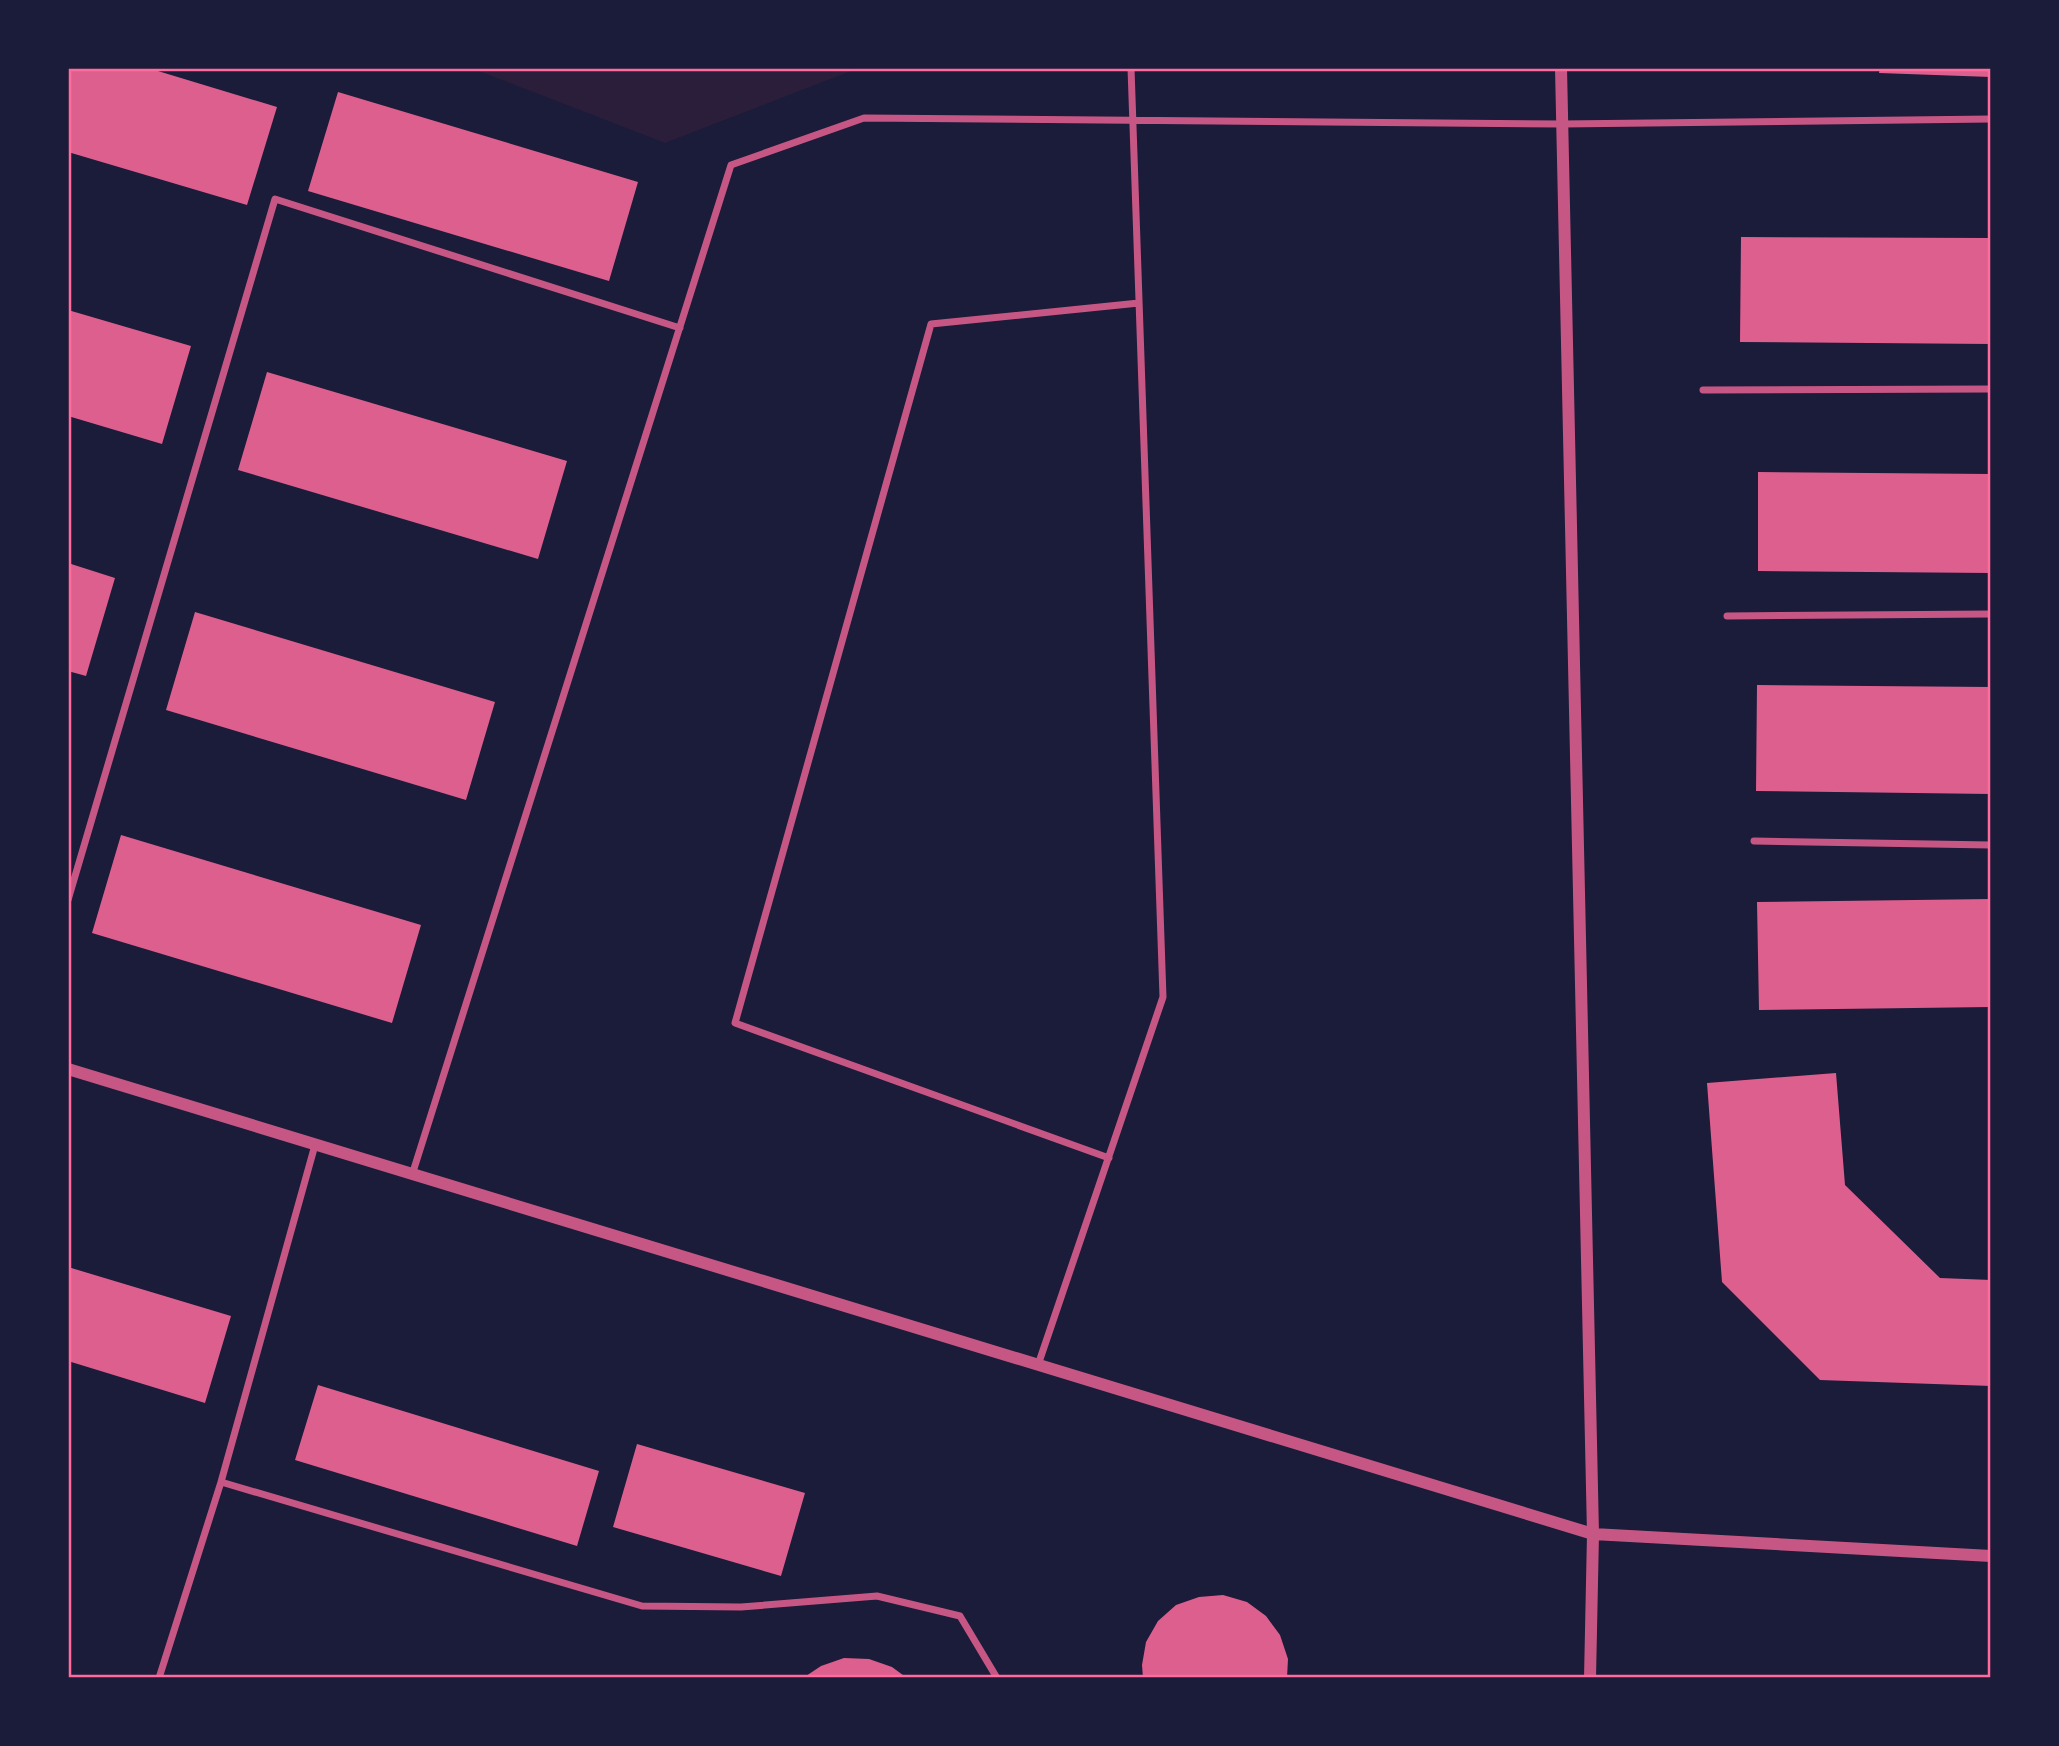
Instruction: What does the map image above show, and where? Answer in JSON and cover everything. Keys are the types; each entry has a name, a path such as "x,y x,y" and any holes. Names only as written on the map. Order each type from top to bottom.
{"street":[{"path":"1038,1365 1163,997 1131,68"},
{"path":"1561,68 1593,1534 1590,1678"},
{"path":"412,1175 732,165 864,118 1562,124 1991,119"},
{"path":"68,900 275,199 680,328"},
{"path":"1109,1158 735,1023 930,324 1139,303"},
{"path":"1703,390 1991,390"},
{"path":"1727,616 1991,614"},
{"path":"1754,841 1991,845"},
{"path":"68,1069 1593,1534 1991,1556"},
{"path":"159,1678 221,1482 315,1145"},
{"path":"221,1482 642,1606 741,1607 877,1596 960,1616 997,1678"}],"shaded area":[{"path":"471,68 859,68 665,143"}],"building":[{"path":"68,68 148,68 277,107 247,205 68,152"},
{"path":"1880,68 1991,68 1991,77 1879,73"},
{"path":"338,92 638,182 609,281 308,191"},
{"path":"1741,237 1991,238 1991,344 1740,342"},
{"path":"68,310 191,346 162,444 68,416"},
{"path":"267,372 567,461 538,559 238,470"},
{"path":"1758,472 1991,474 1991,573 1758,571"},
{"path":"68,563 115,578 86,676 68,671"},
{"path":"195,612 495,702 466,800 166,710"},
{"path":"1757,685 1991,687 1991,794 1756,791"},
{"path":"121,835 421,925 392,1023 92,933"},
{"path":"1991,899 1991,1007 1759,1010 1757,902"},
{"path":"1836,1073 1845,1185 1940,1278 1991,1280 1991,1386 1820,1380 1722,1282 1707,1083"},
{"path":"68,1267 231,1316 205,1403 68,1361"},
{"path":"318,1385 599,1471 577,1546 295,1460"},
{"path":"637,1444 805,1493 781,1576 613,1527"},
{"path":"1223,1595 1247,1602 1266,1616 1280,1635 1288,1659 1287,1678 1143,1678 1146,1642 1158,1621 1176,1605 1199,1597"},
{"path":"844,1658 869,1659 892,1667 907,1678 803,1678 821,1666"}]}
